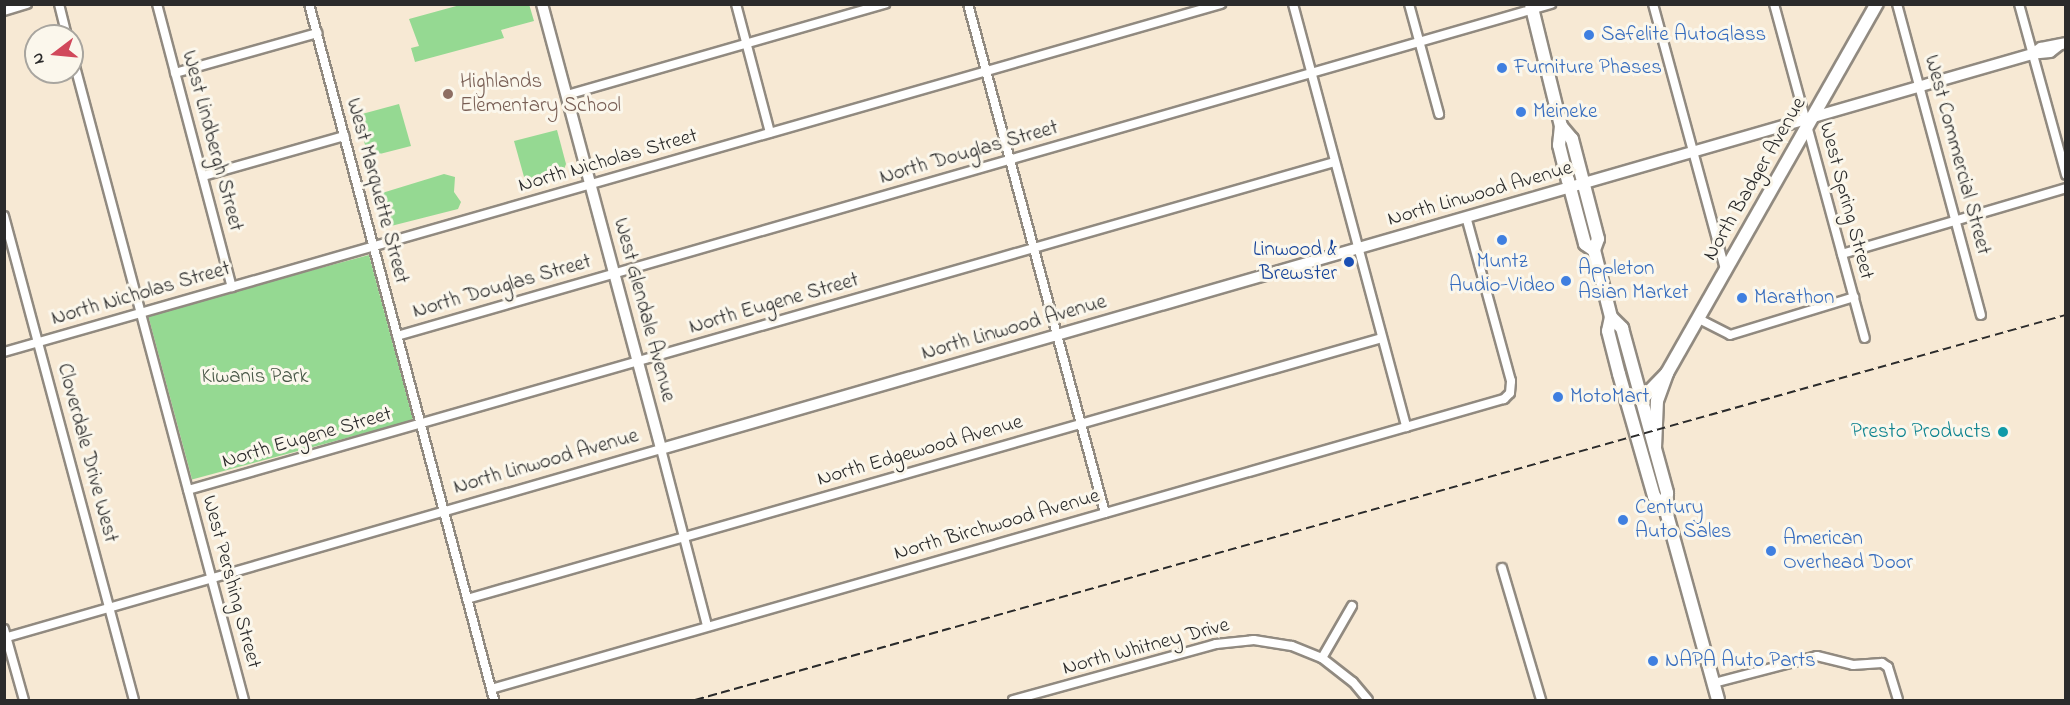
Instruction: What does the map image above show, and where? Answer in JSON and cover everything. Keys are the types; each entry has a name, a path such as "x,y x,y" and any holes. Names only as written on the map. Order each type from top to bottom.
{"main road":[{"name":"North Badger Avenue","path":"1628,405 1659,397 1667,373 1697,318 1877,4"},
{"path":"1531,7 1561,126 1559,145 1570,189 1585,244 1594,249"},
{"path":"1561,126 1572,139 1598,239 1594,249 1611,317 1608,331 1612,348 1654,496 1665,511 1718,700"},
{"path":"1611,317 1622,328 1667,493 1665,511"},
{"path":"1612,348 1621,347 1633,369"},
{"name":"North Badger Avenue","path":"1641,400 1667,373"},
{"path":"1654,448 1659,397"}],"street":[{"path":"4,11 27,4"},
{"path":"59,4 64,24"},
{"name":"West Lindbergh Street","path":"157,4 232,286"},
{"name":"West Marquette Street","path":"309,4 495,700"},
{"name":"West Glendale Avenue","path":"542,4 706,626"},
{"path":"736,4 770,133"},
{"path":"567,95 885,4"},
{"path":"968,4 1105,513"},
{"name":"North Nicholas Street","path":"4,352 1221,4"},
{"path":"1293,4 1406,427"},
{"path":"1409,4 1439,114"},
{"name":"North Douglas Street","path":"397,336 1420,44 1531,7 1551,4"},
{"path":"1653,4 1725,269"},
{"name":"West Spring Street","path":"1774,4 1809,121 1865,338"},
{"name":"West Commercial Street","path":"1897,4 1981,315"},
{"path":"2019,4 2066,175"},
{"path":"176,73 317,33"},
{"name":"North Linwood Avenue","path":"5,635 109,608 1467,220 1692,150 1809,121 2062,44"},
{"name":"West Pershing Street","path":"80,84 244,700"},
{"path":"203,176 344,136"},
{"name":"North Eugene Street","path":"188,490 1334,162"},
{"path":"1842,254 2066,188"},
{"name":"Cloverdale Drive West","path":"4,216 134,700"},
{"name":"North Birchwood Avenue","path":"491,688 1504,399 1510,393 1511,381 1467,220"},
{"path":"1697,318 1730,335 1854,297"},
{"name":"North Edgewood Avenue","path":"467,599 1382,338"},
{"path":"1502,568 1542,700"},
{"path":"1322,658 1352,606"},
{"path":"5,635 24,700"},
{"name":"North Whitney Drive","path":"1013,700 1229,641 1279,642 1322,658 1353,682 1368,700"},
{"path":"1714,683 1817,656 1853,665 1882,663 1888,667 1898,700"}],"green space":[{"path":"529,4 534,21 501,30 504,38 415,62 411,48 419,46 409,19 460,5"},
{"path":"399,104 411,146 368,157 359,121 362,114"},
{"path":"557,130 566,164 563,172 526,184 514,141"},
{"path":"444,174 455,177 454,192 461,202 458,209 391,226 382,193"},
{"name":"Kiwanis Park","path":"369,255 413,420 192,479 148,314"}],"railway":[{"path":"695,700 2066,315"}],"place":[{"name":"Safelite AutoGlass","path":"1589,35"},
{"name":"Furniture Phases","path":"1502,68"},
{"name":"Highlands Elementary School","path":"448,94"},
{"name":"Meineke","path":"1521,112"},
{"name":"Muntz Audio-Video","path":"1502,240"},
{"name":"Linwood & Brewster","path":"1349,262"},
{"name":"Appleton Asian Market","path":"1566,281"},
{"name":"Marathon","path":"1742,298"},
{"name":"MotoMart","path":"1558,397"},
{"name":"Presto Products","path":"2003,432"},
{"name":"Century Auto Sales","path":"1623,520"},
{"name":"American Overhead Door","path":"1771,551"},
{"name":"NAPA Auto Parts","path":"1653,661"}]}
